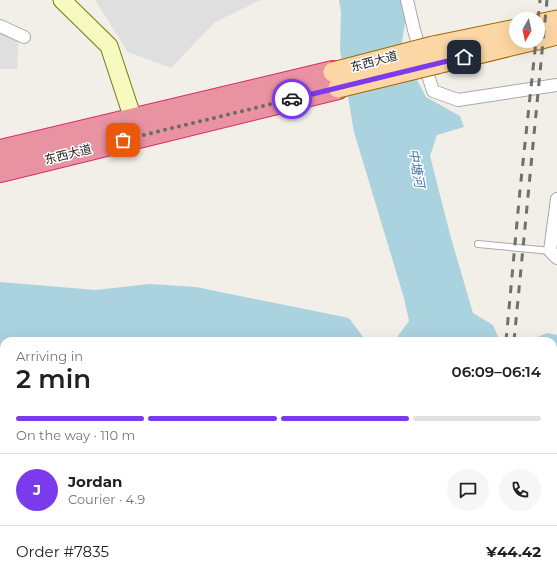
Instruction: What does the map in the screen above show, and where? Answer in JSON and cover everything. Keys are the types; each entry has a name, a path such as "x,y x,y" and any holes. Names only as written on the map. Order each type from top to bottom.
{"highway":[{"name":"东西大道","path":"0,170 136,128 335,80"},
{"name":"东西大道","path":"0,151 136,128"}],"main road":[{"path":"545,23 557,20"},
{"name":"东西大道","path":"335,80 435,54 509,31"},
{"path":"545,38 557,35"},
{"name":"东西大道","path":"435,54 509,44"}],"street":[{"path":"62,0 109,46 136,128"},
{"path":"407,0 414,30 433,91 458,100 557,85"},
{"path":"0,26 24,37"},
{"path":"555,253 557,199"}],"lane":[{"path":"478,244 555,253"}],"shaded area":[{"path":"95,0 261,0 215,22 171,68 128,52"},
{"path":"0,24 19,34 17,69 0,69"}],"water":[{"name":"中塘河","path":"339,0 407,0 401,49 426,97 460,116 464,127 437,135 430,156 451,238 473,313 493,325 498,337 397,337 409,321 404,298 354,132 340,50 341,12"},
{"path":"0,282 96,290 149,284 196,287 349,318 363,337 0,337"},
{"path":"547,333 557,335 557,337 538,337"}],"railway":[{"path":"539,12 540,0"},
{"path":"514,337 547,0"},
{"path":"506,337 535,48"}],"way so far":[{"path":"123,140 292,99"}],"route":[{"path":"292,99 464,57"}]}
